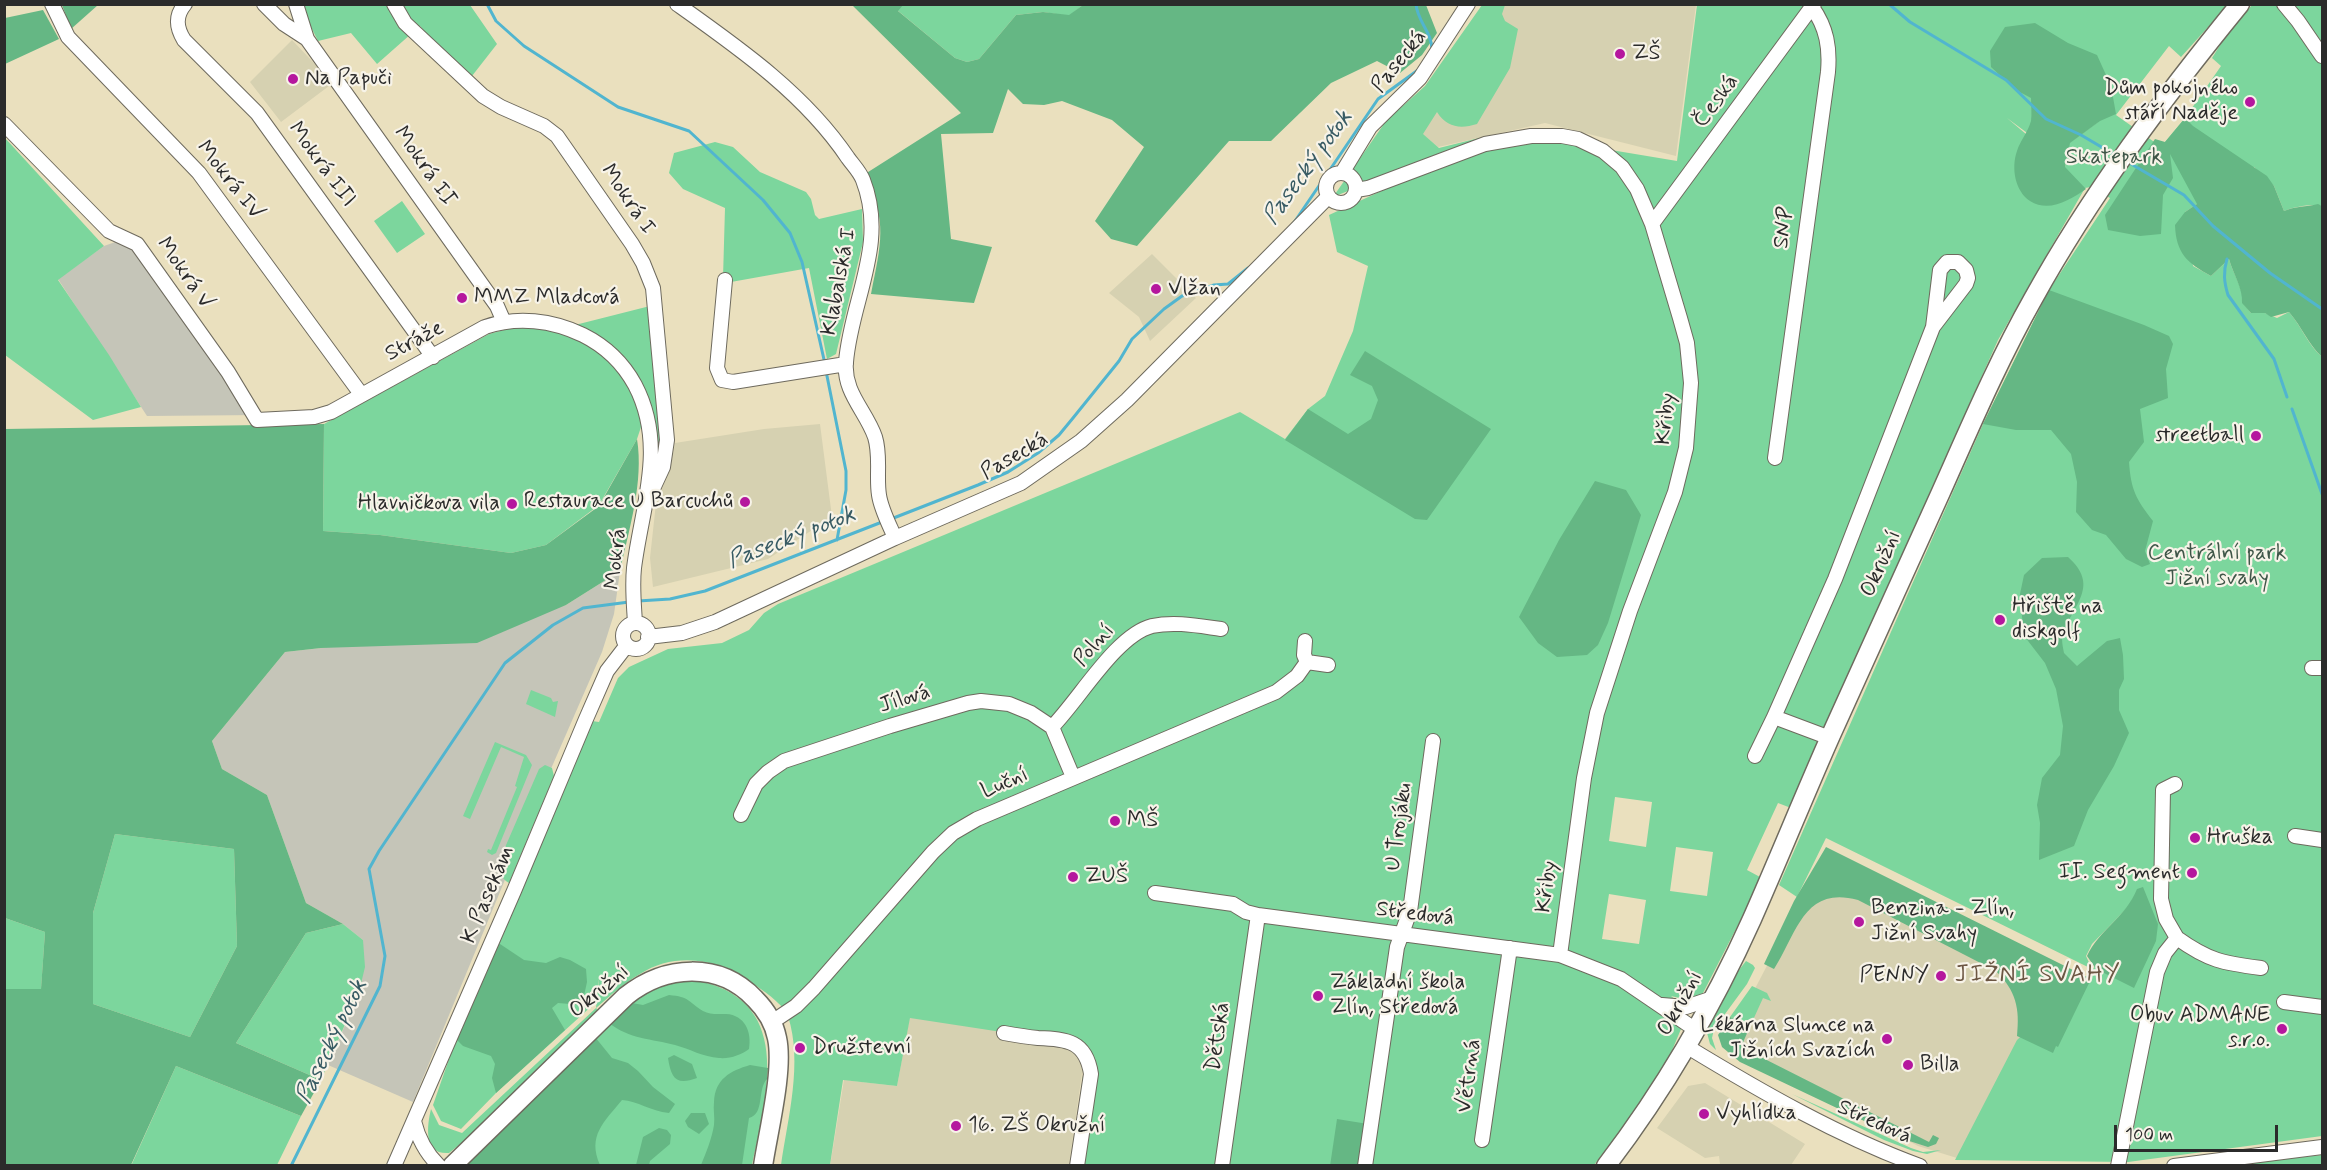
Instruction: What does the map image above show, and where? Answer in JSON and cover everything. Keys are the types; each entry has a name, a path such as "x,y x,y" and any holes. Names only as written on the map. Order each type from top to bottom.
{"street":[{"name":"Mokrá IV","path":"52,4 68,37 199,173 361,394"},
{"name":"Mokrá III","path":"185,4 177,21 184,40 257,113 433,357"},
{"name":"Mokrá II","path":"264,4 284,24 307,39"},
{"name":"Mokrá II","path":"296,4 307,39 497,306 504,322"},
{"name":"Mokrá I","path":"394,4 405,23 483,96 501,107 544,126 557,136 643,263 653,288 667,440 663,467 647,500"},
{"name":"Klabalská I","path":"677,4 804,103 841,147 863,179 873,223 872,243 846,364 851,393 874,434 878,447 879,494 893,533"},
{"name":"Pasecká","path":"648,637 682,633 715,622 893,533 1021,483 1081,441 1127,400 1328,197 1327,182 1333,175 1342,173 1370,127 1420,78 1468,4"},
{"name":"Okružní","path":"1606,1166 1640,1119 1696,1030 1713,998 1751,920 1830,738 1977,413 2032,300 2085,212 2147,124 2240,4"},
{"path":"2284,4 2322,56"},
{"name":"Česká","path":"1652,224 1813,6"},
{"name":"SNP","path":"1775,458 1830,50 1820,18 1813,6"},
{"name":"Mokrá V","path":"4,124 109,231 137,244 228,372 257,420"},
{"name":"Křiby","path":"1356,190 1368,189 1485,144 1531,136 1562,135 1578,139 1603,151 1622,167 1637,189 1652,224 1687,344 1691,383 1686,448 1675,492 1607,677 1597,713 1584,785 1560,955"},
{"path":"1328,197 1342,203 1351,199 1356,190 1354,180 1342,173"},
{"name":"Klabalská I","path":"725,280 717,364 720,377 733,382 846,364"},
{"name":"Stráže","path":"257,420 323,416 485,327 504,322 541,322 567,328 594,341 622,365 641,397 651,430 651,468 647,500"},
{"path":"1755,756 1835,579 1933,327"},
{"name":"Mokrá","path":"635,623 634,568 647,500"},
{"path":"635,623 645,627 648,637 642,647 634,649 627,645 623,638 625,629 635,623"},
{"name":"Polní","path":"1052,727 1115,651 1136,632 1151,626 1167,624 1221,629"},
{"path":"1305,641 1304,655 1307,662 1328,665"},
{"name":"K Pasekám","path":"394,1166 590,709 607,671 627,645"},
{"name":"Luční","path":"772,1022 796,1006 814,988 933,852 953,833 977,819 1073,777 1276,692 1297,676 1307,662"},
{"name":"Jílová","path":"741,815 756,784 784,761 968,703 981,701 1009,704 1031,713 1052,727"},
{"path":"1774,717 1830,738"},
{"path":"1052,727 1073,777"},
{"name":"U Trojáku","path":"1365,1166 1397,947 1410,911 1433,741"},
{"path":"2175,784 2163,790 2161,891 2163,909 2177,938 2196,952 2212,960 2261,968"},
{"path":"2295,836 2322,840"},
{"name":"Středová","path":"1155,893 1233,904 1246,912 1257,915 1560,955 1621,980 1696,1030"},
{"name":"Dětská","path":"1222,1166 1257,915"},
{"path":"2118,1166 2157,972 2165,953 2177,938"},
{"name":"Větrná","path":"1482,1140 1510,948"},
{"name":"Okružní","path":"452,1166 618,1003 645,982 663,975 684,971 721,976 746,990 761,1005 772,1022 777,1038 778,1064 763,1166"},
{"name":"Středová","path":"1660,1004 1686,1007 1713,998"},
{"path":"2284,1002 2322,1007"},
{"path":"1004,1033 1068,1041 1080,1048 1088,1060 1090,1074 1077,1166"},
{"name":"Středová","path":"1686,1046 1819,1121 1883,1152 1920,1166"},
{"path":"414,1121 420,1140 439,1166"},
{"path":"404,1143 404,1158 407,1166"},
{"path":"2174,1166 2322,1147"}],"shaded area":[{"path":"1493,5 1696,5 1676,156 1545,123 1438,147 1420,132"},
{"path":"292,40 333,83 281,122 250,82"},
{"path":"135,235 261,415 147,416 58,279 104,246"},
{"path":"1152,254 1196,298 1150,341 1139,317 1109,293"},
{"path":"820,424 832,517 768,559 653,587 650,558 656,503 670,470 675,443 764,429"},
{"path":"620,571 614,614 602,652 550,771 413,1102 328,1065 359,992 363,940 343,924 306,903 267,795 222,769 212,741 285,652 321,648 566,605"},
{"path":"1818,868 2067,993 1957,1158 1918,1146 1732,1050 1736,1025"},
{"name":"16. ZŠ Okružní","path":"910,1016 1086,1045 1069,1165 830,1166 844,1080 897,1086"},
{"path":"1705,1083 1805,1144 1791,1165 1717,1165 1720,1164 1719,1156 1705,1158 1657,1128 1688,1086"}],"green space":[{"path":"903,4 1083,5 1069,16 1043,12 1016,15 979,59 967,62 955,58 897,10"},
{"path":"62,5 98,5 71,29"},
{"path":"304,5 470,5 497,44 472,76 420,26 377,64 351,33 318,41 308,21"},
{"path":"852,5 903,5 898,11 955,58 967,62 979,59 1016,15 1043,12 1069,15 1083,5 1426,5 1437,33 1422,55 1400,73 1377,61 1331,83 1271,141 1229,141 1137,246 1111,239 1095,221 1144,147 1112,120 1062,101 1044,105 1023,104 1008,89 993,133 941,134 951,239 992,247 974,303 871,294 880,247 880,220 865,174 961,113"},
{"path":"1482,5 1505,5 1502,14 1505,21 1518,29 1510,68 1477,124 1455,126 1445,121 1437,112 1423,134 1439,148 1483,137 1333,197 1386,121 1425,86"},
{"path":"1697,5 2228,5 2181,57 2169,46 2116,115 2167,151 2165,142 2185,118 2221,66 2212,58 2227,34 2252,5 2322,5 2322,206 2303,206 2284,211 2274,186 2254,167 2185,212 2193,266 2211,276 2229,259 2243,303 2251,313 2265,313 2277,318 2289,312 2322,357 2322,1136 2128,1162 1955,1160 2017,1040 2092,971 2139,889 2128,907 2092,944 2086,956 2092,969 1826,838 1797,897 1779,885 1983,424 2049,290 2110,198 2091,187 2085,188 1998,340 1791,808 1778,803 1747,870 1760,877 1756,890 1703,993 1692,1001 1671,996 1689,1010 1668,1060 1641,1104 1594,1165 1071,1165 1087,1046 1080,1041 1041,1038 910,1018 897,1086 843,1080 830,1165 781,1165 794,1071 794,1052 788,1016 783,1008 764,991 729,969 699,961 684,960 669,962 640,974 596,1008 599,978 595,1003 496,1093 461,1129 441,1121 433,1105 456,1039 592,721 599,722 618,678 629,667 668,649 722,643 749,630 764,613 778,604 1240,412 1285,439 1308,409 1325,396 1353,331 1368,266 1337,252 1329,215 1484,144 1569,143 1677,161","holes":["2007,118 2042,144 2098,122 2069,143 2065,167","1615,797 1652,802 1646,847 1609,841","1676,847 1713,852 1707,896 1670,891","1609,894 1646,900 1639,944 1602,939"]},
{"path":"43,10 59,39 5,64 5,18"},
{"path":"2035,23 2068,43 2097,55 2111,86 2116,114 2100,121 2070,143 2065,167 2086,189 2059,204 2045,206 2025,197 2018,185 2014,165 2018,147 2031,121 2031,98 2016,90 1991,67 1990,51 2005,27"},
{"path":"2185,118 2193,126 2267,176 2274,186 2284,211 2318,204 2322,206 2322,357 2289,312 2271,317 2265,313 2251,313 2242,303 2239,286 2229,259 2211,276 2189,262 2184,256 2178,243 2175,225 2185,212 2197,204 2170,154 2173,178 2163,195 2161,234 2140,236 2108,230 2105,215 2155,139 2165,142"},
{"path":"5,138 104,246 58,280 141,407 93,420 5,355"},
{"path":"715,142 733,147 760,172 806,192 811,199 815,215 819,219 862,209 863,242 836,354 827,359 809,268 731,282 723,278 725,208 683,189 669,173 674,153"},
{"path":"402,201 425,234 397,253 374,221"},
{"path":"2049,290 2144,325 2169,336 2173,344 2166,369 2168,398 2140,409 2144,442 2129,462 2135,494 2153,521 2145,551 2150,564 2142,567 2126,559 2106,535 2092,530 2076,512 2077,482 2071,454 2051,430 2016,430 1983,424"},
{"path":"650,306 663,446 658,470 634,375 575,325"},
{"path":"519,326 541,327 587,342 621,371 644,418 637,439 599,505 546,545 511,553 380,535 323,531 324,424 489,334"},
{"path":"1365,351 1491,429 1427,520 1415,519 1285,440 1308,409 1348,434 1371,419 1378,400 1372,386 1350,375"},
{"path":"324,424 323,531 380,535 511,553 546,545 599,506 637,439 639,472 637,489 620,571 566,605 477,643 321,648 285,652 212,741 222,769 267,795 306,903 343,924 306,933 236,1043 321,1080 301,1116 176,1066 131,1165 5,1165 5,989 41,989 45,932 5,918 5,429","holes":["115,834 234,849 237,946 190,1037 93,1004 93,913"]},
{"path":"1595,481 1626,490 1641,515 1608,623 1598,645 1587,655 1557,657 1538,643 1519,617 1559,540"},
{"path":"2068,557 2077,567 2083,586 2082,595 2063,634 2064,653 2077,666 2107,641 2120,638 2124,679 2119,690 2119,710 2129,733 2114,766 2088,810 2074,846 2039,860 2040,823 2037,805 2042,778 2060,755 2063,726 2056,689 2045,663 2025,637 2020,594 2024,575 2042,558"},
{"path":"531,690 551,698 553,702 558,701 555,717 526,704"},
{"path":"495,742 526,755 532,765 496,853 492,855 487,852 488,849 491,850 517,787 515,786 524,757 501,747 470,819 463,816"},
{"path":"545,765 552,768 554,776 509,883 500,872 500,859 539,769"},
{"path":"115,834 234,849 237,946 190,1037 93,1004 93,913"},
{"path":"1826,847 2091,979 2053,1053 2017,1036 2018,1017 2015,1000 2003,978 1996,971 1858,900 1840,897 1825,899 1814,906 1796,927 1774,969 1764,964 1794,901"},
{"path":"2143,887 2158,924 2156,941 2134,988 2096,969 2087,956 2098,938 2126,908 2137,889"},
{"path":"5,918 45,932 41,990 5,989"},
{"path":"343,924 363,940 365,967 359,992 321,1080 236,1043 306,933"},
{"path":"497,942 524,960 546,963 560,957 570,960 586,969 587,982 582,1005 558,1003 552,1008 565,1030 496,1093 492,1078 495,1064 491,1056 463,1046 456,1039"},
{"path":"1746,961 1755,968 1747,984 1714,1029 1712,1038 1716,1050 1710,1044 1706,1029 1732,979"},
{"path":"693,980 725,990 747,1006 760,1027 766,1052 767,1079 764,1108 752,1165 466,1166 624,1009 656,988"},
{"path":"1752,986 1767,993 1771,1001 1763,998 1748,1031 1736,1019 1730,1017"},
{"path":"669,995 685,998 706,1012 733,1015 738,1018 748,1031 749,1049 731,1057 702,1055 675,1045 641,1038 609,1023 632,1003 643,1005"},
{"path":"596,1008 598,1010 469,1137 449,1153 435,1149 431,1144 428,1131 431,1109 439,1125 462,1133"},
{"path":"1730,1017 1736,1019 1748,1031 1741,1047 1929,1142 1933,1135 1939,1138 1936,1144 1928,1147 1900,1138 1740,1062 1722,1047 1718,1035"},
{"path":"595,1037 612,1058 628,1063 675,1104 669,1113 622,1100 599,1130 595,1146 600,1165 466,1166"},
{"path":"674,1055 692,1064 697,1078 684,1081 673,1075 668,1058"},
{"path":"750,1065 768,1068 759,1107 754,1116 749,1118 742,1165 701,1165 713,1130 717,1087 730,1073"},
{"path":"176,1066 301,1116 277,1165 131,1166"},
{"path":"1792,1094 1911,1148 1923,1152 1941,1150 1927,1154 1913,1151 1884,1140"},
{"path":"691,1113 705,1113 709,1124 699,1134 688,1127 685,1121"},
{"path":"1337,1119 1368,1124 1362,1165 1330,1166"},
{"path":"659,1128 667,1130 671,1135 670,1144 650,1161 649,1165 636,1165 643,1137"},
{"path":"2322,1155 2322,1165 2249,1165 2256,1162"}],"waterway":[{"path":"487,4 496,21 524,46 618,107 689,131 763,200 790,233 802,262 825,364"},
{"name":"Pasecký potok","path":"1416,4 1430,38 1432,50"},
{"path":"1889,4 1910,22 2006,80 2046,119 2081,135 2115,155"},
{"name":"Pasecký potok","path":"1293,224 1378,99 1418,70"},
{"path":"2126,161 2184,195 2213,226 2270,273 2322,309"},
{"path":"2227,259 2225,277 2228,295 2274,359 2287,397"},
{"name":"Pasecký potok","path":"891,519 1008,472 1038,453 1059,435 1119,361 1132,339 1164,309 1182,296 1214,285 1228,284 1248,268"},
{"path":"826,371 846,471 846,490 837,540"},
{"path":"2292,409 2322,494"},
{"name":"Pasecký potok","path":"638,601 670,599 705,591 882,522"},
{"name":"Pasecký potok","path":"291,1166 380,986 385,956 369,869 379,851 505,663 553,625 583,608 629,602"}],"place":[{"name":"ZŠ","path":"1620,54"},
{"name":"Na Papuči","path":"293,79"},
{"name":"Dům pokojného stáří Naděje","path":"2250,102"},
{"name":"Vlžan","path":"1156,289"},
{"name":"MMZ Mladcová","path":"462,298"},
{"name":"streetball","path":"2256,436"},
{"name":"Restaurace U Barcuchů","path":"745,502"},
{"name":"Hlavničkova vila","path":"512,504"},
{"name":"Hřiště na diskgolf","path":"2000,620"},
{"name":"MŠ","path":"1115,821"},
{"name":"Hruška","path":"2195,838"},
{"name":"II. Segment","path":"2192,873"},
{"name":"ZUŠ","path":"1073,877"},
{"name":"Benzina - Zlín, Jižní Svahy","path":"1859,922"},
{"name":"PENNY","path":"1941,976"},
{"name":"Základní škola Zlín, Středová","path":"1318,996"},
{"name":"Obuv ADMANE s.r.o.","path":"2282,1029"},
{"name":"Lékárna Slunce na Jižních Svazích","path":"1887,1039"},
{"name":"Družstevní","path":"800,1048"},
{"name":"Billa","path":"1908,1065"},
{"name":"Vyhlídka","path":"1704,1114"},
{"name":"16. ZŠ Okružní","path":"956,1126"}],"district":[{"name":"JIŽNÍ SVAHY","path":"2038,976"}],"park label":[{"name":"Skatepark","path":"2114,158"},
{"name":"Centrální park Jižní svahy","path":"2217,566"}]}
